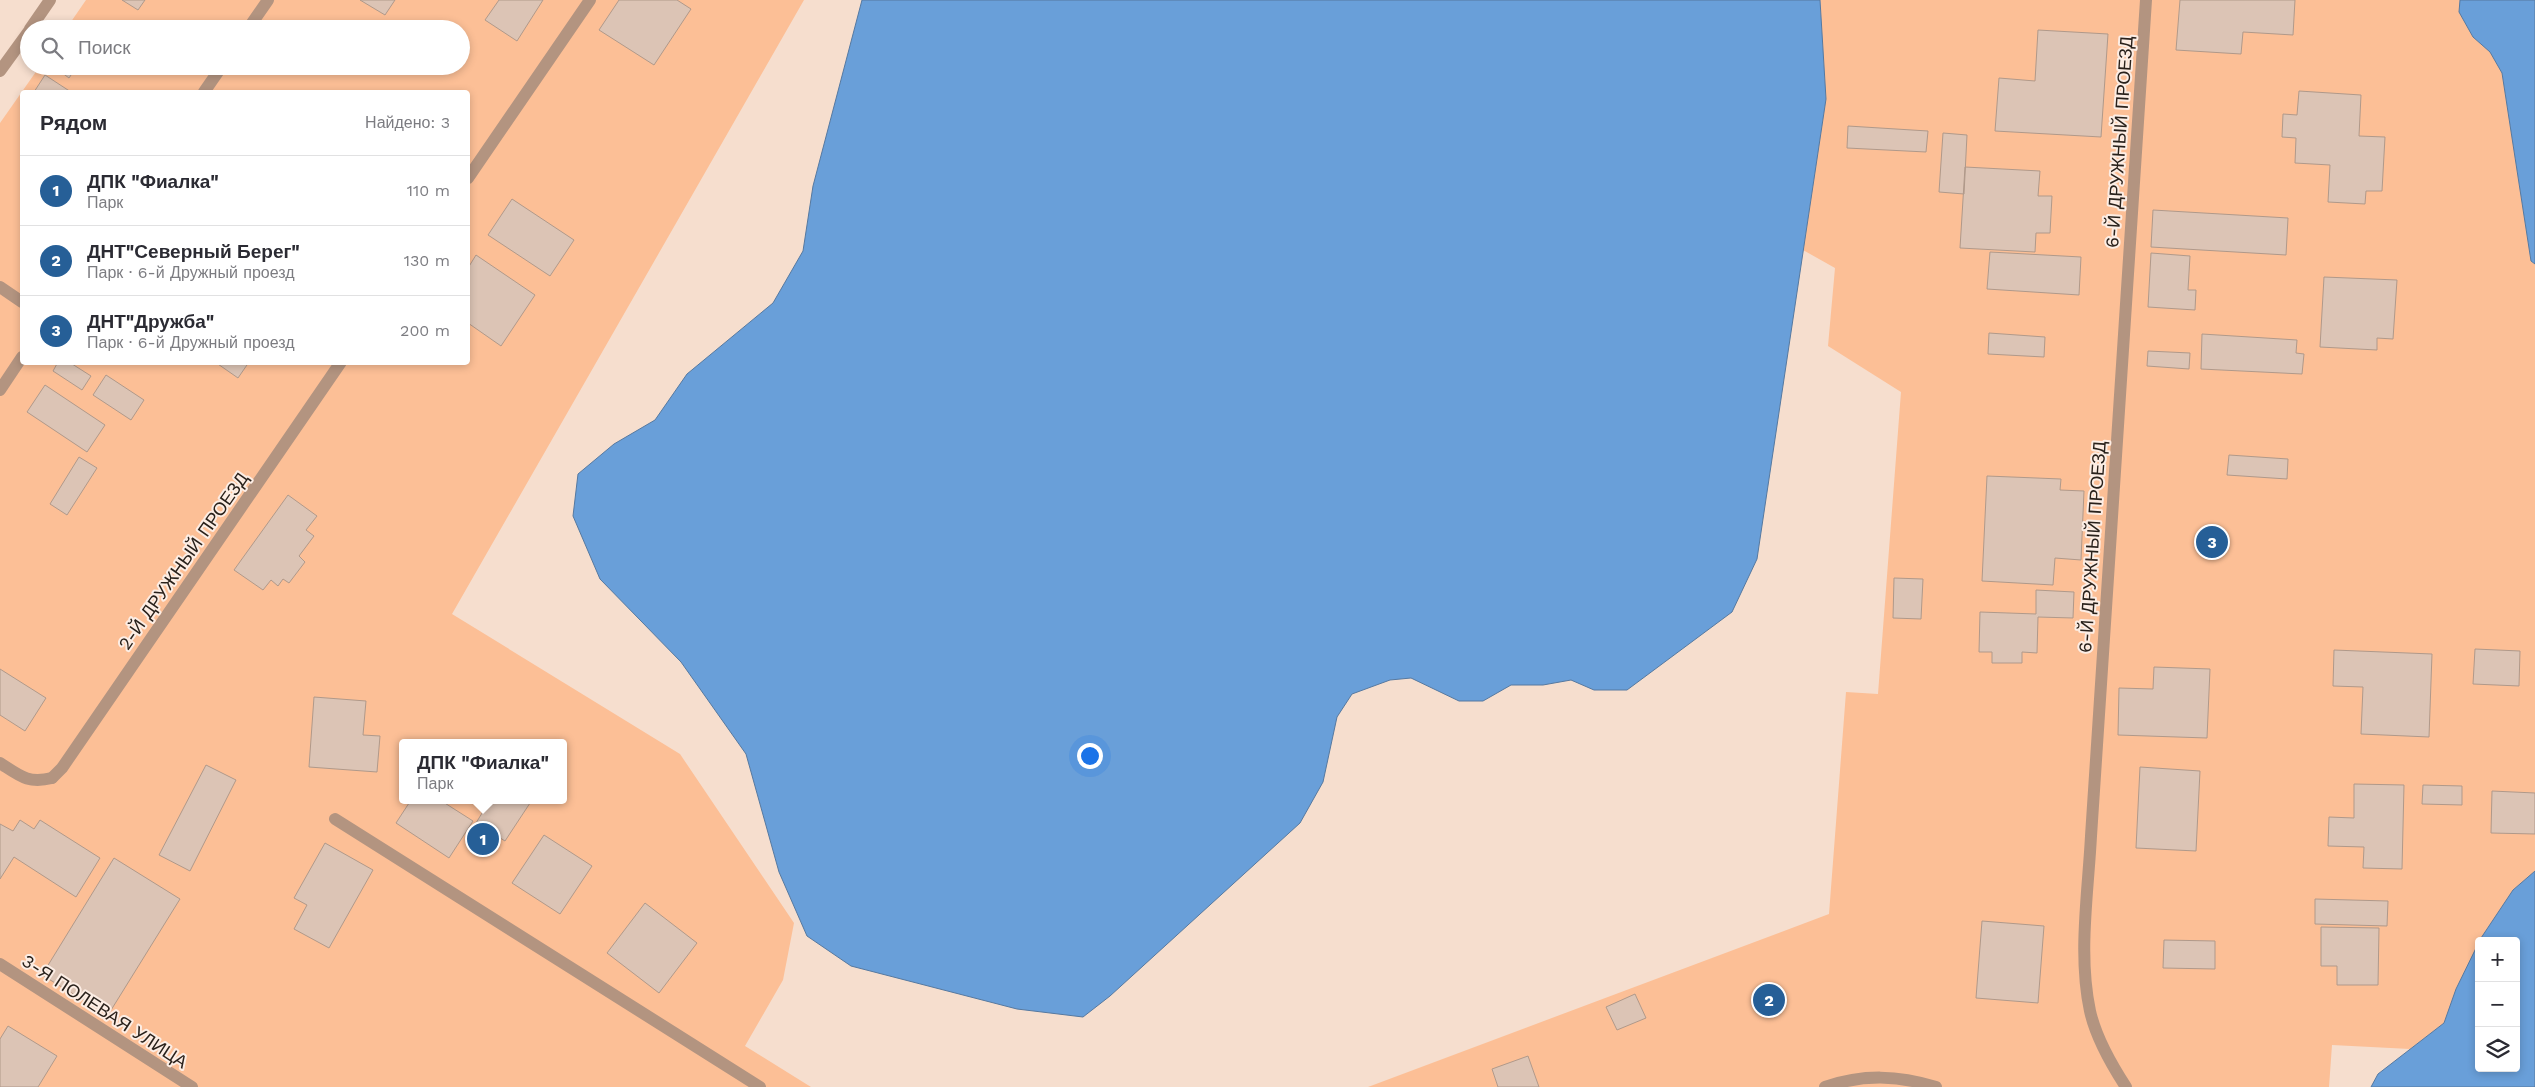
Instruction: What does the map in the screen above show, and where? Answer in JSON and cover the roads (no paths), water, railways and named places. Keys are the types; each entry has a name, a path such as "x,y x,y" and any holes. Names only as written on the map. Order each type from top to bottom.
{"street":[{"path":"36,20 50,0"},
{"path":"254,20 268,0"},
{"path":"470,175 590,0"},
{"name":"6-Й ДРУЖНЫЙ ПРОЕЗД","path":"2121,1086 2090,1014 2084,976 2092,816 2146,0"},
{"path":"0,71 20,43"},
{"path":"205,90 216,75"},
{"path":"0,287 20,301"},
{"path":"0,390 20,360"},
{"name":"2-Й ДРУЖНЫЙ ПРОЕЗД","path":"0,764 25,779 38,781 52,778 62,768 339,365"},
{"path":"335,820 760,1087"},
{"name":"3-Я ПОЛЕВАЯ УЛИЦА","path":"0,964 192,1087"},
{"path":"1824,1087 1844,1080 1884,1076 1936,1087"}],"water":[{"path":"862,0 1820,0 1826,99 1757,559 1732,612 1627,690 1594,690 1571,680 1543,685 1511,685 1483,701 1459,701 1411,678 1390,680 1352,694 1337,717 1323,782 1300,823 1110,996 1083,1017 1017,1009 851,966 807,936 779,872 746,754 681,662 600,579 573,516 578,474 614,444 655,420 687,374 773,303 803,251 813,186"},
{"path":"2460,0 2535,0 2535,264 2531,261 2502,73 2490,52 2473,37 2459,12"},
{"path":"2535,871 2535,1087 2371,1087 2378,1074 2444,1023 2456,989 2475,950 2475,1072 2520,1072 2520,937 2482,937 2513,890"}],"place":[{"name":"ДНТ\"Дружба\"","path":"2212,542"},
{"name":"ДПК \"Фиалка\"","path":"483,839"},
{"name":"ДНТ\"Северный Берег\"","path":"1769,1000"}]}
